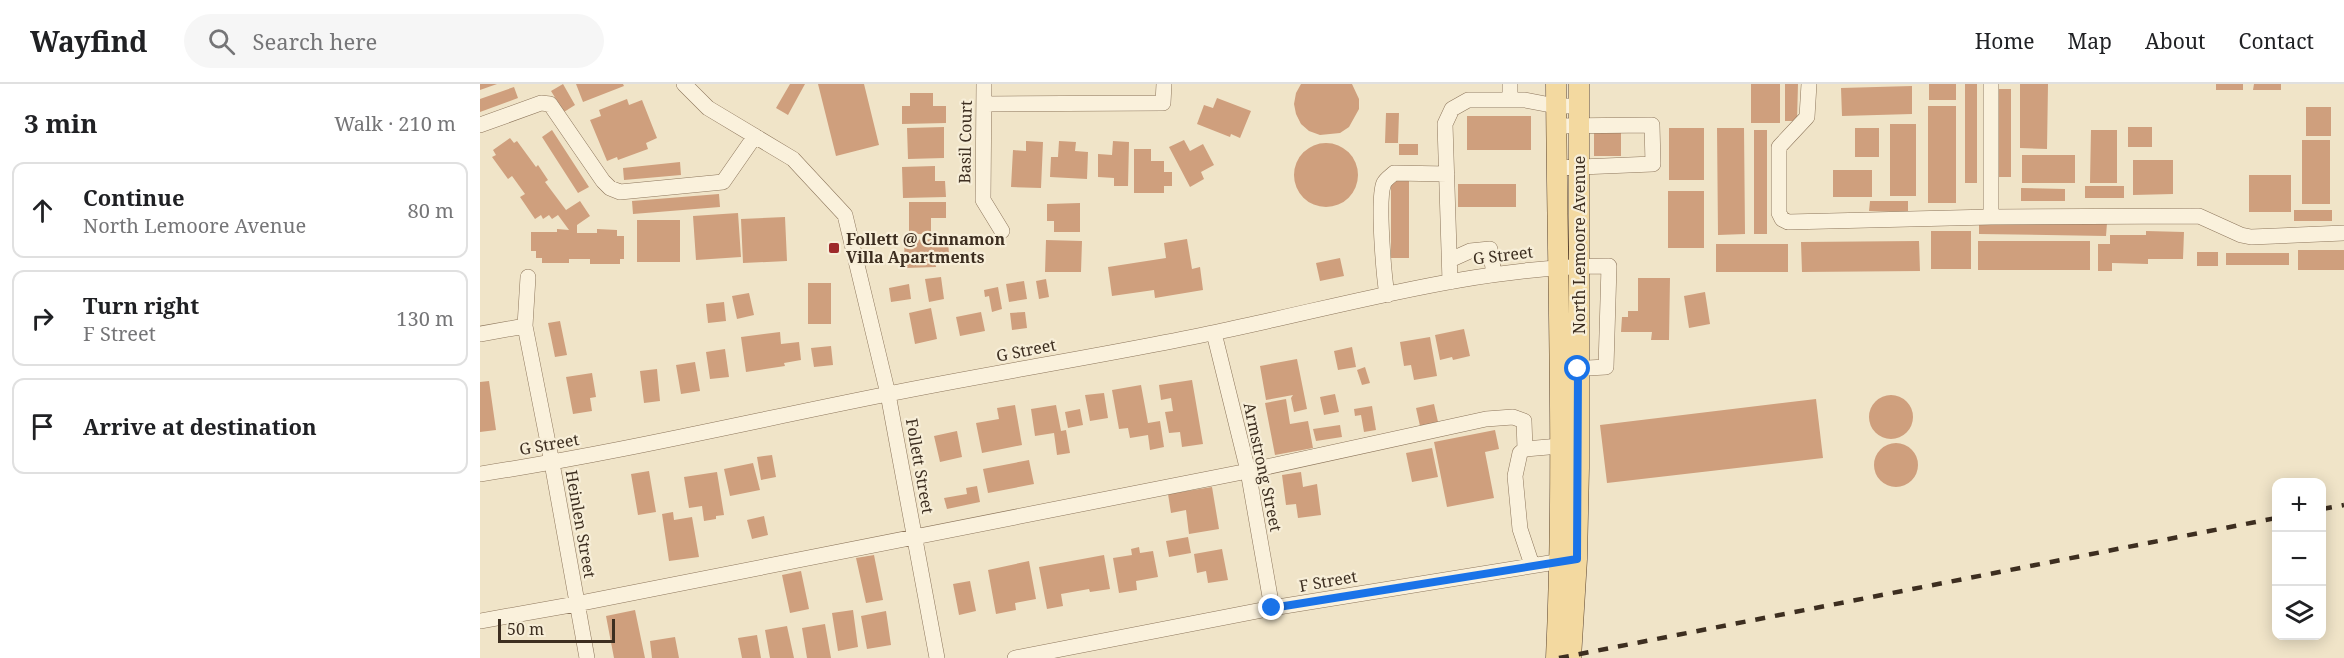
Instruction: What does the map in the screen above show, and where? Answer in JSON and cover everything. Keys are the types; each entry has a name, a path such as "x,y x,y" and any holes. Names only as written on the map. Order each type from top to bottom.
{"main road":[{"name":"North Lemoore Avenue","path":"1556,84 1558,267 1569,370 1571,658"},
{"name":"North Lemoore Avenue","path":"1557,658 1569,560 1560,446 1578,266 1579,84"}],"street":[{"name":"Follett Street","path":"684,84 708,108 793,159 845,215 888,394 937,658"},
{"name":"Basil Court","path":"984,84 983,200 1002,231"},
{"path":"984,104 1163,103 1164,84"},
{"path":"1510,84 1510,100"},
{"path":"1809,84 1808,117 1779,147 1779,213 1782,219 1788,222 1799,224 1991,217 2199,216 2241,235 2251,237 2344,233"},
{"path":"1991,84 1991,217"},
{"path":"1450,282 1445,124 1452,109 1468,100 1525,100 1556,106 1579,106"},
{"path":"480,125 541,103 550,104 603,181 620,192 723,182 755,136"},
{"path":"1556,126 1652,125 1653,164 1556,168"},
{"path":"1387,295 1383,274 1382,195 1384,182 1394,173 1447,174"},
{"path":"1450,260 1470,251 1490,249 1494,273"},
{"name":"G Street","path":"480,474 552,463 888,394 1214,333 1494,273 1558,267 1609,266 1606,367 1569,370"},
{"name":"Heinlen Street","path":"528,277 525,326 587,658"},
{"path":"480,334 525,326"},
{"name":"Armstrong Street","path":"1214,333 1248,471 1272,608"},
{"path":"480,621 1248,471 1486,419 1513,417 1524,421 1525,449"},
{"path":"1532,565 1520,529 1515,476 1520,453 1525,449 1560,446"},
{"name":"F Street","path":"1015,658 1272,608 1569,560"}],"building":[{"path":"480,84 497,84 480,90"},
{"path":"563,84 575,105 564,112 551,91"},
{"path":"576,84 623,84 624,86 583,102"},
{"path":"790,84 805,84 788,115 776,108"},
{"path":"818,84 864,84 879,145 836,156"},
{"path":"1301,84 1352,84 1359,99 1359,109 1349,127 1340,133 1320,135 1309,131 1301,124 1294,104"},
{"path":"1751,84 1780,84 1780,123 1751,123"},
{"path":"1785,84 1798,84 1797,121 1785,121"},
{"path":"1929,84 1956,84 1956,100 1929,100"},
{"path":"1965,84 1977,84 1977,183 1965,183"},
{"path":"2020,84 2048,84 2047,149 2020,148"},
{"path":"2216,84 2243,84 2243,90 2216,90"},
{"path":"2254,84 2281,84 2281,90 2253,90"},
{"path":"1912,86 1912,114 1842,116 1841,88"},
{"path":"514,87 518,98 480,112 480,99"},
{"path":"1997,89 2011,89 2011,177 1997,177"},
{"path":"910,93 933,93 933,106 946,106 946,123 902,124 902,106 910,106"},
{"path":"1217,98 1251,111 1240,138 1231,134 1230,137 1197,124 1204,105 1213,108"},
{"path":"627,99 629,105 642,100 657,138 646,143 648,149 618,160 617,157 607,161 590,120 601,116 599,110"},
{"path":"1928,106 1956,106 1956,203 1928,203"},
{"path":"2306,107 2331,107 2331,136 2306,136"},
{"path":"1386,113 1399,113 1398,143 1385,143"},
{"path":"1467,116 1531,116 1531,150 1467,150"},
{"path":"1890,124 1916,124 1916,196 1890,196"},
{"path":"944,127 944,158 908,159 907,128"},
{"path":"2128,127 2152,127 2152,147 2128,147"},
{"path":"1669,128 1704,128 1704,180 1669,180"},
{"path":"1717,128 1744,128 1745,234 1718,235"},
{"path":"1855,128 1879,128 1879,157 1855,157"},
{"path":"1594,129 1621,129 1621,156 1594,156"},
{"path":"552,130 589,187 578,193 542,137"},
{"path":"1754,130 1767,130 1767,234 1754,234"},
{"path":"2091,130 2117,130 2117,183 2090,183"},
{"path":"510,138 514,143 517,141 536,167 538,165 548,180 545,182 566,210 580,201 590,216 577,225 577,233 597,233 597,229 617,230 617,236 624,236 624,259 620,259 620,264 590,264 590,259 569,259 569,263 542,263 542,258 536,258 536,251 531,251 531,232 569,230 558,215 552,219 549,215 543,219 541,215 535,219 520,197 525,194 512,176 508,179 492,157 496,155 493,150"},
{"path":"1184,140 1190,151 1203,144 1214,165 1201,172 1204,179 1190,187 1169,147"},
{"path":"2302,140 2330,140 2330,204 2302,204"},
{"path":"1026,141 1043,142 1041,188 1011,187 1013,150 1026,151"},
{"path":"1059,141 1076,142 1075,151 1088,152 1087,179 1050,177 1051,157 1058,157"},
{"path":"1113,141 1129,142 1128,186 1114,186 1114,178 1098,177 1098,154 1112,155"},
{"path":"1326,143 1338,145 1349,152 1356,163 1358,175 1356,187 1349,198 1338,205 1326,207 1314,205 1303,198 1296,187 1294,175 1296,163 1303,152 1314,145"},
{"path":"1399,144 1418,144 1418,155 1399,155"},
{"path":"1134,149 1151,149 1151,161 1164,161 1164,172 1172,172 1172,186 1164,186 1164,193 1134,193"},
{"path":"2022,155 2075,155 2075,183 2022,183"},
{"path":"2133,160 2173,160 2173,194 2133,195"},
{"path":"680,162 681,175 624,180 623,168"},
{"path":"935,166 935,181 945,181 946,197 903,198 902,167"},
{"path":"1833,170 1872,170 1872,197 1833,197"},
{"path":"2249,175 2291,175 2291,212 2249,212"},
{"path":"1391,177 1409,177 1409,258 1391,258"},
{"path":"1458,184 1516,184 1516,207 1458,207"},
{"path":"2085,186 2124,186 2124,198 2085,198"},
{"path":"2021,188 2065,189 2065,201 2021,201"},
{"path":"1668,191 1704,191 1704,248 1668,248"},
{"path":"719,194 720,207 633,214 632,201"},
{"path":"1870,201 1908,201 1908,212 1869,211"},
{"path":"909,202 946,202 946,218 931,218 931,234 909,234"},
{"path":"1080,203 1080,232 1054,232 1054,221 1047,221 1047,204"},
{"path":"2294,210 2332,210 2332,221 2294,221"},
{"path":"738,213 741,257 696,260 693,216"},
{"path":"785,217 787,261 743,263 741,219"},
{"path":"637,220 680,220 680,262 637,262"},
{"path":"1979,221 2107,223 2106,236 1979,234"},
{"path":"1931,231 1971,231 1971,269 1931,269"},
{"path":"2146,231 2184,232 2183,259 2148,259 2148,264 2112,263 2112,271 2098,271 2098,244 2110,244 2110,235 2146,235"},
{"path":"948,239 949,255 935,255 936,267 905,268 904,240"},
{"path":"1187,239 1192,269 1200,267 1203,290 1155,298 1154,290 1112,296 1108,267 1166,258 1164,243"},
{"path":"1046,240 1082,241 1081,272 1045,272"},
{"path":"1919,241 1920,271 1802,272 1801,242"},
{"path":"1978,241 2090,241 2090,270 1978,270"},
{"path":"1716,244 1788,244 1788,272 1716,272"},
{"path":"2298,250 2344,250 2344,270 2298,270"},
{"path":"2197,252 2218,252 2218,266 2197,266"},
{"path":"2226,253 2289,253 2289,265 2226,265"},
{"path":"1340,258 1344,276 1320,281 1316,263"},
{"path":"941,277 944,299 929,302 925,279"},
{"path":"1638,278 1670,278 1669,340 1651,340 1652,332 1621,332 1622,317 1628,317 1628,311 1638,311"},
{"path":"1046,279 1049,297 1039,299 1036,281"},
{"path":"1024,281 1027,299 1009,302 1006,284"},
{"path":"808,283 831,283 831,324 808,324"},
{"path":"909,284 911,299 891,302 889,288"},
{"path":"998,287 1002,309 992,312 989,296 985,297 984,290"},
{"path":"1705,292 1710,324 1689,328 1684,296"},
{"path":"749,293 754,315 737,319 732,296"},
{"path":"724,302 726,321 708,323 706,304"},
{"path":"931,308 937,339 915,344 909,313"},
{"path":"981,312 985,331 960,336 956,317"},
{"path":"1025,312 1027,328 1012,330 1010,313"},
{"path":"560,321 567,355 555,357 548,323"},
{"path":"1464,329 1470,356 1440,360 1435,335"},
{"path":"780,332 781,344 799,342 801,360 784,363 785,366 746,372 741,337"},
{"path":"1430,337 1437,376 1414,380 1411,365 1404,366 1400,342"},
{"path":"831,346 833,365 814,367 811,348"},
{"path":"1352,347 1356,367 1338,370 1334,351"},
{"path":"725,349 729,377 710,379 706,352"},
{"path":"1297,359 1307,409 1294,412 1291,398 1293,395 1266,400 1260,366"},
{"path":"695,362 700,391 681,394 676,365"},
{"path":"1365,367 1370,383 1362,385 1357,370"},
{"path":"657,369 660,401 644,403 640,371"},
{"path":"592,373 596,397 590,398 592,411 573,414 566,377"},
{"path":"1192,380 1203,444 1182,447 1180,432 1169,433 1165,412 1173,411 1171,398 1161,400 1159,385"},
{"path":"489,381 496,430 480,432 480,382"},
{"path":"1141,385 1148,423 1160,421 1164,447 1150,450 1148,435 1130,438 1128,428 1119,429 1112,390"},
{"path":"1104,393 1108,418 1090,421 1085,395"},
{"path":"1335,394 1339,412 1324,415 1320,397"},
{"path":"1891,395 1907,401 1913,417 1907,433 1891,439 1875,433 1869,417 1875,401"},
{"path":"1286,399 1290,424 1308,421 1313,448 1275,455 1265,403"},
{"path":"1816,399 1823,458 1607,483 1600,425"},
{"path":"1434,404 1438,422 1420,426 1416,408"},
{"path":"1015,405 1022,445 982,453 976,423 999,419 997,408"},
{"path":"1056,405 1061,431 1066,430 1070,453 1057,455 1054,433 1035,436 1031,409"},
{"path":"1372,406 1376,430 1364,432 1361,415 1355,416 1354,409"},
{"path":"1080,409 1083,425 1068,428 1065,412"},
{"path":"1340,425 1342,437 1316,441 1313,429"},
{"path":"1495,430 1499,449 1485,452 1494,498 1447,507 1434,442"},
{"path":"957,431 962,457 940,462 934,436"},
{"path":"1896,443 1912,449 1918,465 1912,481 1896,487 1880,481 1874,465 1880,449"},
{"path":"1432,448 1438,477 1412,482 1406,453"},
{"path":"772,455 776,477 761,480 757,457"},
{"path":"1029,460 1034,484 988,493 983,469"},
{"path":"753,463 760,490 730,496 724,469"},
{"path":"649,471 656,512 638,515 631,474"},
{"path":"717,472 724,515 704,521 702,506 689,508 684,477"},
{"path":"1301,472 1303,487 1317,484 1321,515 1298,518 1296,504 1286,505 1282,475"},
{"path":"977,486 980,502 947,509 944,498 967,494 966,488"},
{"path":"1212,487 1219,529 1189,534 1186,510 1171,513 1168,494"},
{"path":"673,512 674,520 692,517 699,557 669,561 662,514"},
{"path":"764,516 768,535 752,539 747,520"},
{"path":"1188,537 1191,553 1169,557 1166,541"},
{"path":"1139,547 1140,553 1153,551 1158,577 1136,581 1137,590 1119,593 1113,558 1132,555 1131,549"},
{"path":"1222,549 1228,580 1208,583 1206,571 1197,573 1194,554"},
{"path":"874,555 883,600 866,603 856,558"},
{"path":"1104,555 1110,589 1090,592 1089,589 1061,594 1063,606 1047,609 1039,567"},
{"path":"1029,561 1036,599 1015,603 1016,610 996,614 988,570"},
{"path":"801,571 809,609 790,613 782,575"},
{"path":"970,581 976,611 959,615 953,584"},
{"path":"635,610 645,658 614,658 606,616"},
{"path":"853,610 858,647 838,651 832,613"},
{"path":"886,611 891,645 867,649 861,616"},
{"path":"825,624 831,658 807,658 802,628"},
{"path":"787,626 794,658 770,658 765,630"},
{"path":"757,635 761,658 742,658 738,638"},
{"path":"675,637 679,658 652,658 650,641"}],"railway":[{"path":"2326,508 2344,505"},
{"path":"1559,658 2272,519"}],"place":[{"name":"Follett @ Cinnamon Villa Apartments","path":"834,248"}],"route":[{"path":"1272,608 1577,559 1578,369"}]}
